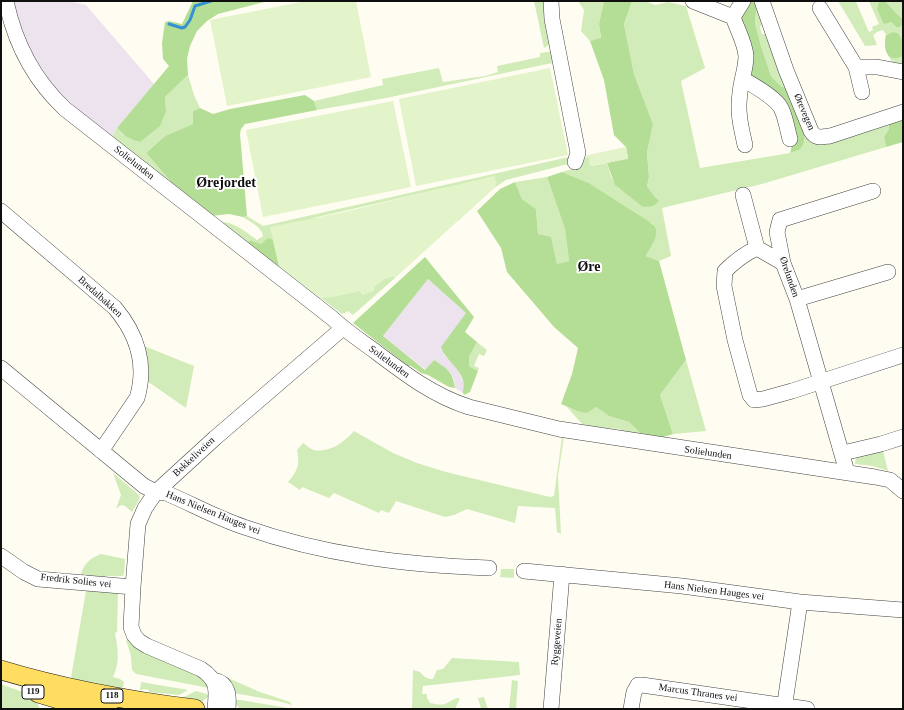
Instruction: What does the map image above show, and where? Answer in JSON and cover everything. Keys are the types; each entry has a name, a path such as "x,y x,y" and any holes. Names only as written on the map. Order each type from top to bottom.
{"main road":[{"name":"119","path":"1,670 60,701"},
{"name":"119","path":"1,680 60,701"},
{"name":"118","path":"60,701 108,709"},
{"name":"118","path":"60,701 158,705 196,709"}],"street":[{"name":"Solielunden","path":"6,1 16,36 24,55 32,70 52,97 89,129 343,328 422,385 456,403 559,429 705,452 848,472 890,480 903,491"},
{"path":"551,1 552,19 578,153 575,162"},
{"path":"693,1 733,17 746,54 746,66 740,91 738,116 745,145"},
{"path":"733,17 743,1"},
{"name":"Ørevegen","path":"762,1 786,70 814,135 819,138 830,136 903,112"},
{"path":"820,8 856,67 862,92"},
{"path":"856,67 877,67 903,72"},
{"path":"743,80 758,89 780,106 790,139"},
{"name":"Ørelunden","path":"848,472 797,299 783,262 777,232 780,220 873,190"},
{"path":"743,195 757,248 783,262"},
{"name":"Bredalbakken","path":"1,210 116,308 124,318 136,341 141,362 140,389 137,398 101,451"},
{"path":"757,248 738,259 726,271 724,286 735,340 750,395 754,400 763,399 903,354"},
{"path":"797,299 888,272"},
{"name":"Bekkeliveien","path":"228,709 229,695 223,684 214,680 208,673 201,669 147,646 134,635 131,627 138,524 145,508 156,492 215,438 343,328"},
{"name":"Hans Nielsen Hauges vei","path":"1,368 144,486 156,492 166,493 243,527 318,549 356,556 418,564 489,568"},
{"path":"843,453 903,437"},
{"name":"Fredrik Solies vei","path":"1,556 24,572 38,579 133,587"},
{"name":"Hans Nielsen Hauges vei","path":"524,570 682,586 800,602 903,610"},
{"name":"Ryggeveien","path":"551,709 562,574"},
{"path":"784,707 800,602"},
{"path":"214,680 216,693 214,709"},
{"name":"Marcus Thranes vei","path":"631,709 635,688 638,685 784,707 807,709"}],"shaded area":[{"path":"13,1 68,1 86,5 154,84 117,128 112,137 77,109 52,84 32,53 18,21"},
{"path":"428,279 466,313 444,355 457,368 463,381 463,393 455,388 454,379 450,372 434,360 426,370 383,336"}],"green space":[{"path":"193,1 268,1 218,14 207,21 197,31 190,46 187,59 188,75 165,97 166,111 160,126 140,142 130,138 117,128 169,66 163,59 162,43 165,22 169,21 182,24"},
{"path":"306,1 356,1 371,77 227,106 210,20"},
{"path":"534,1 547,1 552,43 544,48"},
{"path":"578,1 604,1 599,24 601,39 590,41 581,31 584,10"},
{"path":"604,1 632,1 624,24 634,74 653,124 647,153 649,177 647,186 659,201 653,206 643,207 615,185 607,163 628,158 626,147 614,135 604,80 590,41 601,38 599,24"},
{"path":"632,1 645,1 655,5 668,2 686,6 705,68 681,81 700,168 790,153 799,150 805,135 888,120 889,129 884,137 886,147 762,184 662,208 671,256 659,261 646,256 651,244 653,224 589,183 562,172 577,166 583,162 588,155 591,166 607,163 617,187 628,193 654,196 647,186 649,177 647,153 653,124 634,74 624,24"},
{"path":"746,1 757,1 755,23 771,76 781,86 790,91 805,134 803,145 799,150 790,153 794,138 786,115 747,76 739,18"},
{"path":"757,1 764,22 760,27 762,34 770,34 790,91 781,86 771,76 755,23"},
{"path":"838,1 857,1 856,2 869,32 873,30 872,27 879,24 869,1 879,1 877,9 896,27 899,27 903,23 903,41 898,33 893,32 886,35 883,30 873,35 877,45 865,46"},
{"path":"879,1 885,1 903,19 903,23 900,27 896,27 891,22 884,24 877,9"},
{"path":"885,1 903,1 903,19 898,15"},
{"path":"893,32 898,33 903,41 903,56 897,58 889,56 885,45 886,35"},
{"path":"553,51 557,62 386,98 317,110 314,101 383,85 382,79 439,68 443,82 485,76 498,72 497,66 540,57 540,53"},
{"path":"888,55 896,58 903,56 903,68 894,65"},
{"path":"550,68 568,155 416,186 399,99"},
{"path":"188,75 200,108 193,111 193,124 165,136 146,153 178,190 112,137 117,128 123,135 166,111 165,97"},
{"path":"305,95 314,101 317,110 245,124 241,129 240,134 247,216 243,217 229,214 211,216 178,190 146,153 165,136 193,124 193,111 200,108 213,114 230,109"},
{"path":"393,101 411,187 263,217 246,130"},
{"path":"903,114 903,142 886,147 884,137 889,129 888,120"},
{"path":"626,147 628,159 590,166 588,155"},
{"path":"573,156 568,164 506,180 494,188 458,221 444,188 313,218 375,281 394,276 395,278 353,315 348,311 342,314 279,266 273,240 261,244 250,240 247,243 231,229 227,230 219,222 235,225 257,240 263,236 262,233 255,225 243,217 247,216 263,226"},
{"path":"562,172 589,183 649,221 655,227 655,240 646,256 659,261 686,360 660,395 673,434 663,437 640,433 629,422 609,416 596,407 587,413 577,411 561,404 572,374 578,348 554,327 507,272 501,248 477,211 500,189 515,182 522,199 536,209 538,234 551,237 557,264 569,261 565,229 547,177"},
{"path":"494,176 497,183 494,188 395,278 394,276 386,278 374,287 374,291 362,295 360,291 334,297 320,298 279,266 270,227 344,212"},
{"path":"547,177 565,229 569,261 557,265 551,238 538,234 536,209 522,199 515,182"},
{"path":"268,238 273,240 279,266 273,266 247,243 250,240 261,244"},
{"path":"425,257 474,317 465,332 477,342 469,357 469,366 478,371 470,392 464,395 461,375 443,352 441,347 466,313 428,279 383,336 425,370 434,360 449,371 453,378 455,388 449,387 428,375 421,373 411,366 408,366 353,323"},
{"path":"477,342 487,350 484,356 479,354 474,366 479,368 478,371 469,366 469,357"},
{"path":"144,346 194,366 186,408 147,381 148,367"},
{"path":"686,360 706,431 673,434 660,395"},
{"path":"567,407 577,411 596,407 609,416 629,422 640,433 663,437 633,435 618,429 594,427 582,424"},
{"path":"354,431 393,453 417,463 446,472 550,497 554,496 562,437 564,437 558,476 561,534 557,532 555,508 518,506 515,523 467,509 445,517 396,501 389,513 381,510 379,513 334,493 329,498 302,487 300,490 288,482 294,474 298,464 297,450 303,443 314,450 326,450 341,443"},
{"path":"882,447 888,471 873,466 855,464 856,458"},
{"path":"113,473 138,494 140,498 132,512 125,506 121,505 116,509 121,495"},
{"path":"101,554 125,559 124,575 106,576 104,578 81,576 83,568 87,562"},
{"path":"501,569 514,569 514,578 500,577"},
{"path":"83,586 118,592 117,632 115,633 118,661 113,677 124,682 123,687 121,688 70,683 86,591"},
{"path":"129,638 199,676 205,681 209,688 136,674 132,670 131,656 126,640"},
{"path":"452,658 519,662 520,675 423,686 422,694 427,694 427,698 430,703 443,704 460,698 455,709 412,709 413,670 420,672 427,678 433,679 437,670 443,669"},
{"path":"228,678 260,692 290,702 292,705 234,693 227,681"},
{"path":"512,680 518,681 516,709 509,709"},
{"path":"141,682 188,690 179,695 149,692 149,690 140,690"},
{"path":"1,684 18,690 34,699 40,709 1,709"},
{"path":"196,691 210,695 206,699 195,703 178,700"},
{"path":"484,697 488,709 481,709 478,698"},
{"path":"236,700 293,709 240,709 235,703"}],"waterway":[{"path":"169,24 182,28 185,27 190,20 195,6 211,1"}],"district":[{"name":"Ørejordet","path":"226,183"},
{"name":"Øre","path":"589,267"}]}
